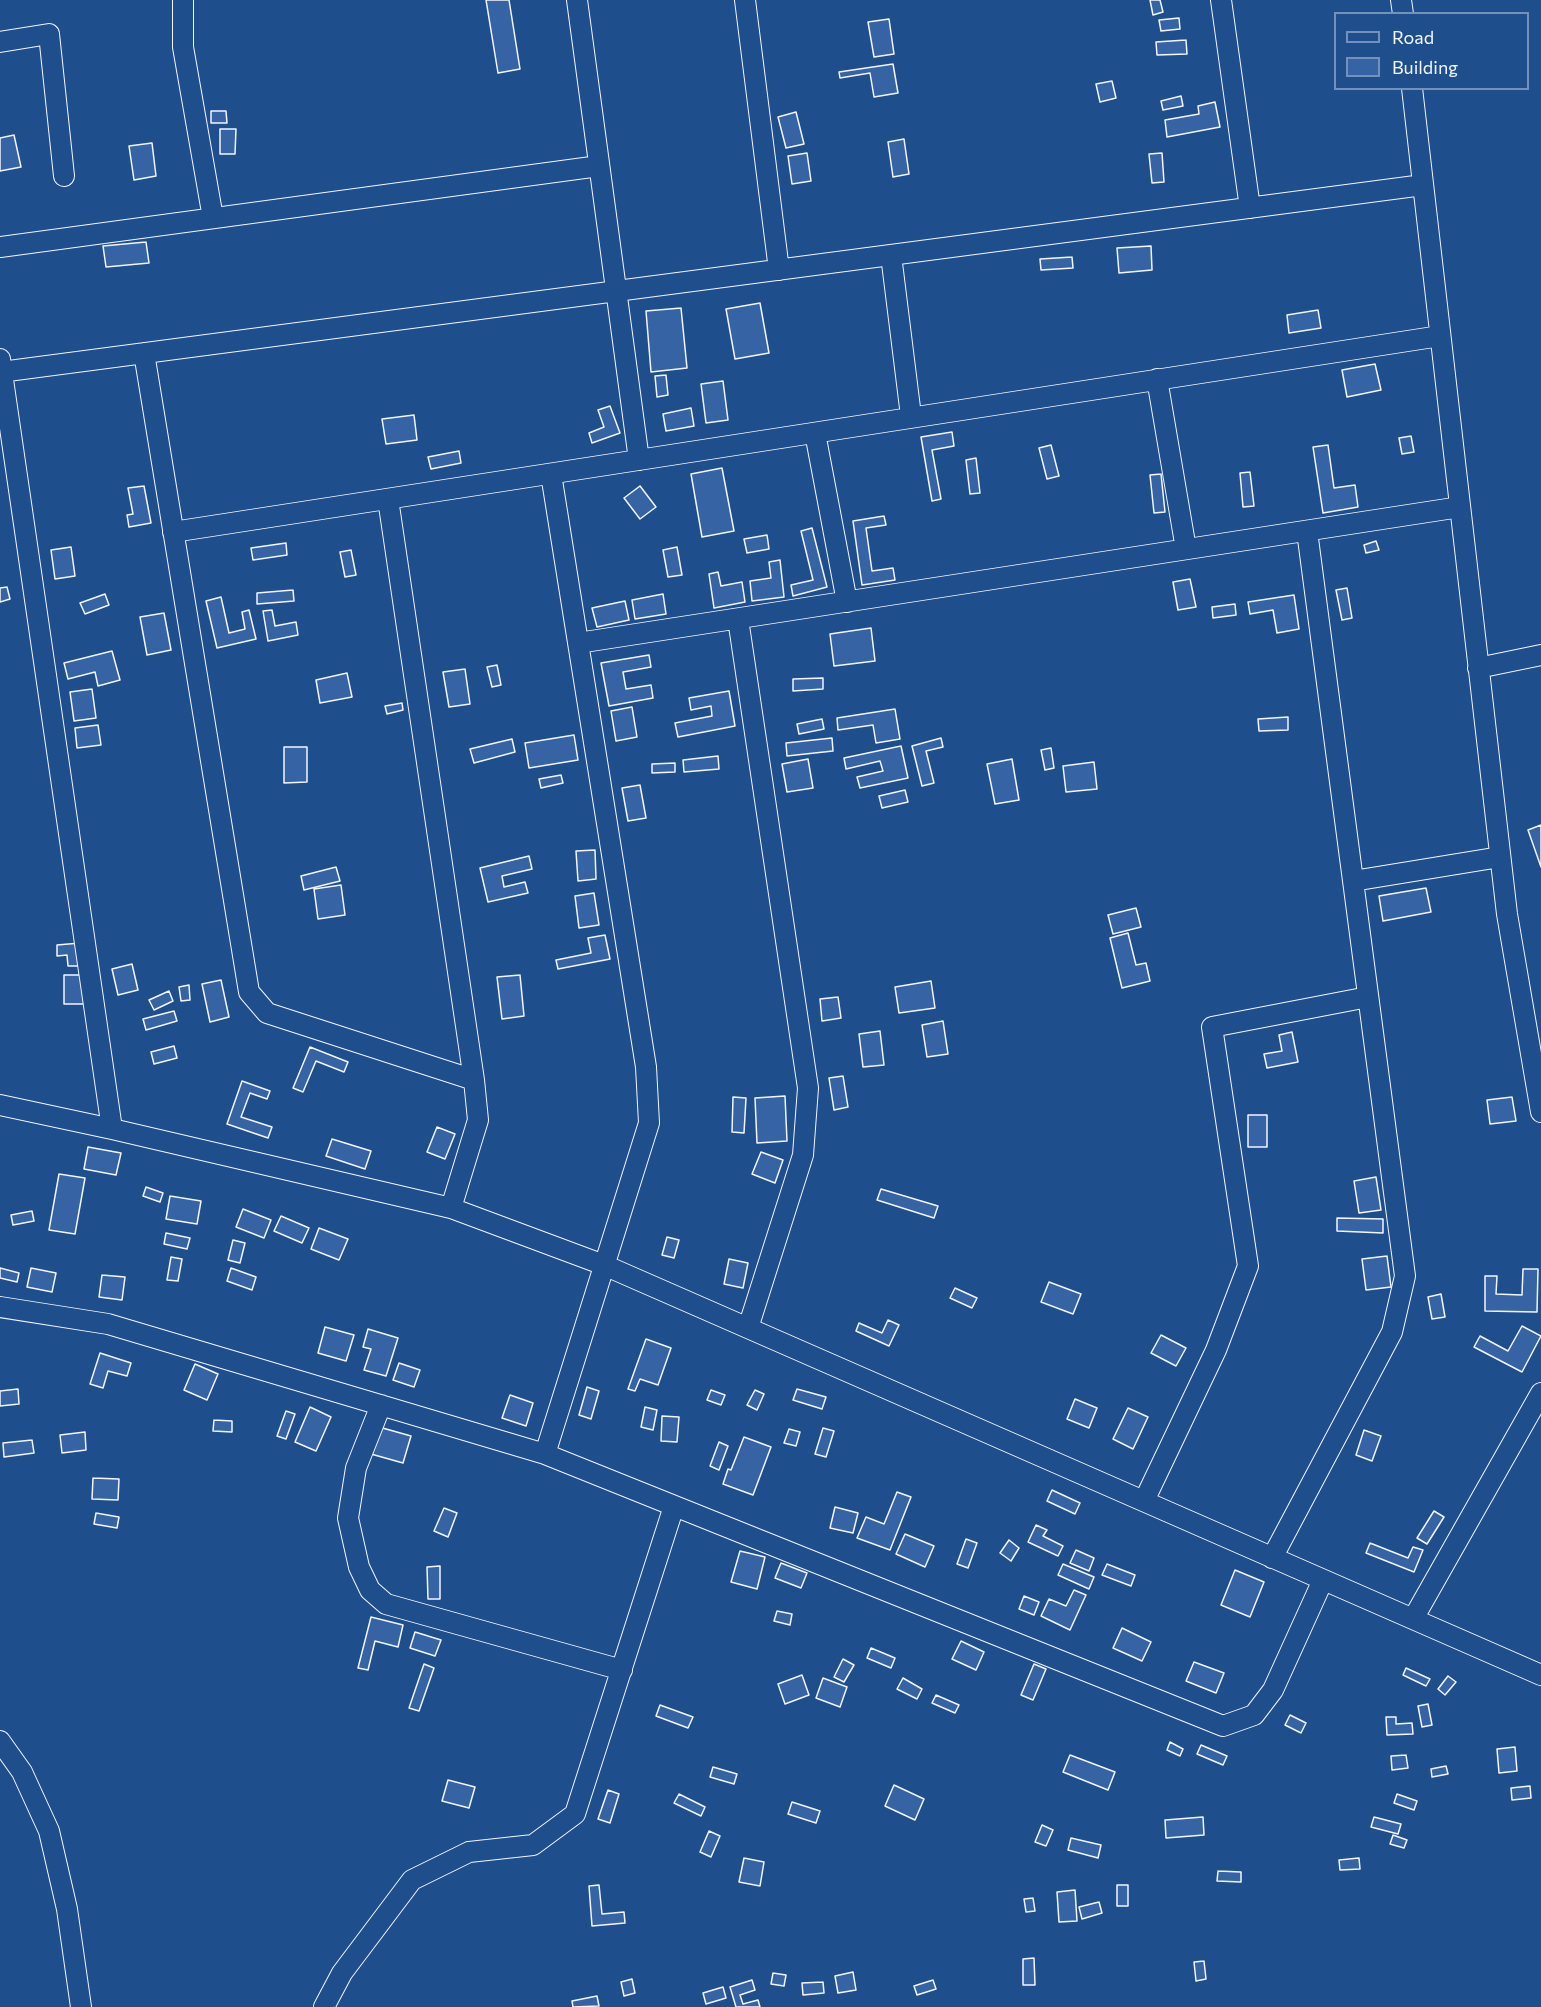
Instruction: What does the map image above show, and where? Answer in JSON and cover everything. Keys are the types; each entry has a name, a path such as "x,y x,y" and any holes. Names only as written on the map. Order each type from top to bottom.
{"street":[{"path":"183,0 183,46 213,218"},
{"path":"577,0 639,460"},
{"path":"745,0 779,270"},
{"path":"1221,0 1250,208"},
{"path":"0,42 49,34 64,177"},
{"path":"1412,90 1507,914 1536,1046 1541,1112"},
{"path":"0,248 599,166"},
{"path":"112,1128 1,368 144,353 1423,185"},
{"path":"891,255 911,416"},
{"path":"173,532 815,433 911,416 1440,336"},
{"path":"144,353 249,992 267,1013 474,1080"},
{"path":"1157,379 1186,549"},
{"path":"815,433 846,602"},
{"path":"545,1454 649,1123 646,1067 551,474"},
{"path":"388,499 478,1120 451,1208"},
{"path":"578,643 1460,507"},
{"path":"1272,1558 1392,1332 1405,1276 1307,531"},
{"path":"738,619 808,1088 803,1155 748,1328"},
{"path":"1478,668 1541,655"},
{"path":"1353,881 1500,857"},
{"path":"1144,1501 1216,1350 1248,1266 1212,1027 1368,997"},
{"path":"0,1105 112,1128 451,1208 604,1265 1541,1675"},
{"path":"0,1307 108,1324 545,1454 1223,1726 1254,1715 1273,1690 1323,1580"},
{"path":"1413,1619 1541,1393"},
{"path":"381,1405 356,1468 348,1518 359,1567 370,1590 386,1604 622,1670"},
{"path":"324,2007 342,1973 412,1880 469,1852 533,1845 575,1814 674,1506"},
{"path":"0,1741 22,1772 49,1831 66,1909 81,2007"}],"building":[{"path":"486,0 509,0 520,69 498,73"},
{"path":"1150,0 1160,0 1163,12 1153,15"},
{"path":"1179,18 1180,29 1161,31 1159,20"},
{"path":"889,19 894,54 874,57 868,22"},
{"path":"1186,40 1187,54 1157,55 1156,42"},
{"path":"893,64 898,93 874,97 870,73 840,78 839,72"},
{"path":"1112,81 1116,98 1100,102 1096,84"},
{"path":"1181,96 1183,106 1163,110 1161,101"},
{"path":"1215,102 1220,127 1167,137 1165,120 1199,114 1198,106"},
{"path":"211,111 226,111 227,123 211,123"},
{"path":"796,112 804,144 786,148 778,117"},
{"path":"220,129 236,129 235,154 220,154"},
{"path":"14,135 21,167 0,171 0,138"},
{"path":"904,139 909,174 893,177 888,142"},
{"path":"152,143 156,176 134,180 129,146"},
{"path":"807,153 811,181 792,184 788,156"},
{"path":"1162,153 1164,182 1152,183 1149,154"},
{"path":"146,242 149,263 106,267 103,246"},
{"path":"1151,246 1152,270 1119,273 1117,248"},
{"path":"1072,257 1073,268 1041,270 1040,259"},
{"path":"760,303 769,353 735,359 726,309"},
{"path":"681,308 687,368 651,372 646,311"},
{"path":"1318,310 1321,328 1289,333 1287,315"},
{"path":"1375,364 1381,390 1347,397 1342,370"},
{"path":"666,375 668,395 657,397 655,376"},
{"path":"723,381 728,420 706,423 701,384"},
{"path":"610,406 620,433 592,443 589,433 604,427 598,410"},
{"path":"691,408 694,426 666,431 663,414"},
{"path":"414,415 417,440 386,444 382,419"},
{"path":"952,432 954,446 932,450 941,499 932,501 921,437"},
{"path":"1411,436 1414,452 1402,454 1399,438"},
{"path":"1051,445 1059,476 1047,479 1039,448"},
{"path":"1328,445 1334,488 1355,485 1358,507 1323,513 1313,447"},
{"path":"459,451 461,463 431,469 428,457"},
{"path":"976,458 980,493 970,494 966,460"},
{"path":"722,468 734,531 702,537 691,474"},
{"path":"1250,472 1254,506 1243,507 1240,473"},
{"path":"1161,474 1165,512 1154,513 1150,475"},
{"path":"144,486 151,523 129,527 127,515 133,514 128,488"},
{"path":"640,486 656,507 640,519 624,498"},
{"path":"884,516 886,525 866,528 872,571 893,568 895,580 862,585 853,521"},
{"path":"812,528 827,587 793,596 791,585 813,580 801,531"},
{"path":"767,535 769,549 747,553 744,539"},
{"path":"1376,541 1379,550 1366,553 1364,545"},
{"path":"286,543 287,555 253,560 251,548"},
{"path":"71,547 75,576 55,579 51,550"},
{"path":"677,547 682,575 668,577 663,550"},
{"path":"351,550 356,575 345,577 340,552"},
{"path":"780,560 784,597 752,601 750,581 771,578 769,562"},
{"path":"718,572 721,586 742,582 745,602 714,608 709,574"},
{"path":"1190,579 1196,607 1178,610 1173,582"},
{"path":"7,587 10,599 0,602 0,588"},
{"path":"1347,588 1352,618 1342,620 1336,590"},
{"path":"293,590 294,601 257,604 257,593"},
{"path":"105,594 109,605 85,614 80,603"},
{"path":"663,594 666,614 635,619 632,600"},
{"path":"1294,595 1299,629 1277,633 1273,610 1250,614 1248,602"},
{"path":"221,597 229,633 245,629 242,612 249,610 256,639 217,648 206,601"},
{"path":"625,601 629,620 597,627 592,608"},
{"path":"1235,604 1236,615 1213,618 1212,607"},
{"path":"272,610 275,626 296,622 298,635 268,641 263,611"},
{"path":"164,613 171,650 147,655 140,617"},
{"path":"871,628 875,661 834,666 830,634"},
{"path":"112,651 120,680 98,686 95,672 68,679 64,663"},
{"path":"649,655 651,667 623,672 626,689 651,685 653,698 609,706 601,663"},
{"path":"497,665 501,685 492,687 487,667"},
{"path":"465,669 470,704 449,707 443,672"},
{"path":"347,673 352,697 320,703 316,680"},
{"path":"823,678 823,689 793,691 793,679"},
{"path":"92,689 96,718 74,721 70,692"},
{"path":"729,691 735,726 678,737 675,723 712,716 711,706 691,710 689,698"},
{"path":"402,703 403,710 387,714 385,706"},
{"path":"632,707 637,737 616,741 611,711"},
{"path":"895,709 900,739 876,743 873,725 838,730 837,718"},
{"path":"1288,717 1288,730 1259,731 1258,719"},
{"path":"822,719 824,729 799,734 797,724"},
{"path":"98,725 101,745 77,748 75,728"},
{"path":"574,735 578,760 529,768 525,743"},
{"path":"832,738 833,751 787,756 786,743"},
{"path":"941,738 943,747 926,751 934,783 922,786 912,746"},
{"path":"512,739 515,752 474,763 470,749"},
{"path":"901,746 908,778 860,788 857,777 883,771 880,761 846,769 844,758"},
{"path":"284,747 307,747 307,782 284,783"},
{"path":"1051,748 1054,768 1045,770 1041,750"},
{"path":"718,756 719,769 684,772 683,760"},
{"path":"808,759 813,788 787,792 782,764"},
{"path":"1012,759 1019,800 995,804 987,764"},
{"path":"1094,762 1097,789 1066,792 1063,766"},
{"path":"675,763 675,772 652,773 652,764"},
{"path":"561,775 563,783 541,788 539,779"},
{"path":"640,785 646,818 628,821 622,788"},
{"path":"905,790 908,802 882,808 879,796"},
{"path":"1541,825 1541,867 1528,830"},
{"path":"595,850 596,879 578,881 576,851"},
{"path":"529,856 532,869 502,876 504,887 525,882 528,893 488,902 480,868"},
{"path":"336,867 340,881 304,890 301,876"},
{"path":"341,885 345,915 318,919 314,889"},
{"path":"1426,888 1431,912 1383,921 1379,896"},
{"path":"594,893 599,925 579,928 575,896"},
{"path":"1136,908 1141,927 1113,934 1108,915"},
{"path":"1128,933 1136,965 1146,963 1150,981 1122,988 1110,938"},
{"path":"605,935 610,959 558,969 556,960 591,953 588,938"},
{"path":"80,943 81,966 68,966 67,955 57,956 57,945"},
{"path":"132,964 138,990 118,995 112,969"},
{"path":"64,975 84,975 85,1004 64,1004"},
{"path":"520,975 524,1016 502,1019 497,977"},
{"path":"221,980 229,1017 210,1022 202,984"},
{"path":"931,981 935,1008 899,1013 895,987"},
{"path":"189,985 190,1000 181,1001 179,987"},
{"path":"169,991 173,1001 154,1010 149,1000"},
{"path":"838,997 841,1018 822,1021 820,999"},
{"path":"174,1011 177,1021 146,1030 143,1019"},
{"path":"943,1021 948,1054 927,1057 922,1025"},
{"path":"880,1031 884,1065 863,1067 859,1034"},
{"path":"1292,1032 1298,1062 1267,1068 1264,1054 1282,1051 1279,1035"},
{"path":"174,1046 177,1058 154,1064 151,1052"},
{"path":"310,1047 348,1062 344,1072 316,1061 303,1092 293,1088"},
{"path":"843,1076 848,1107 834,1110 829,1078"},
{"path":"242,1081 270,1091 267,1099 250,1093 241,1117 272,1127 268,1138 227,1124"},
{"path":"785,1096 787,1141 757,1143 755,1098"},
{"path":"733,1097 746,1098 744,1133 732,1132"},
{"path":"1512,1097 1516,1121 1490,1124 1487,1100"},
{"path":"1248,1115 1267,1115 1267,1147 1248,1147"},
{"path":"437,1127 455,1134 445,1159 427,1152"},
{"path":"332,1139 371,1151 365,1169 326,1156"},
{"path":"88,1147 121,1153 116,1175 84,1169"},
{"path":"761,1152 783,1160 775,1183 752,1174"},
{"path":"59,1174 85,1178 75,1234 49,1230"},
{"path":"1376,1177 1381,1210 1359,1213 1354,1181"},
{"path":"146,1187 163,1193 160,1202 143,1196"},
{"path":"881,1189 938,1206 934,1218 877,1200"},
{"path":"170,1196 201,1201 197,1224 166,1219"},
{"path":"243,1209 271,1220 264,1238 236,1227"},
{"path":"32,1211 34,1221 13,1225 11,1215"},
{"path":"281,1216 309,1228 302,1243 274,1231"},
{"path":"1337,1218 1383,1219 1383,1233 1337,1231"},
{"path":"319,1228 348,1239 339,1260 311,1249"},
{"path":"166,1233 190,1238 187,1249 164,1244"},
{"path":"667,1237 679,1240 674,1258 662,1255"},
{"path":"233,1240 245,1243 240,1263 228,1260"},
{"path":"1387,1256 1391,1287 1366,1290 1362,1259"},
{"path":"171,1257 182,1259 178,1281 167,1280"},
{"path":"729,1259 748,1263 743,1288 724,1284"},
{"path":"0,1268 19,1273 17,1282 0,1278"},
{"path":"31,1268 56,1273 52,1292 27,1287"},
{"path":"231,1268 256,1277 252,1290 227,1281"},
{"path":"1523,1269 1538,1269 1537,1312 1485,1311 1485,1276 1497,1276 1496,1294 1522,1295"},
{"path":"102,1275 125,1277 122,1300 99,1297"},
{"path":"1049,1282 1081,1294 1073,1314 1041,1302"},
{"path":"955,1288 977,1298 972,1308 950,1298"},
{"path":"1441,1294 1445,1317 1432,1319 1428,1297"},
{"path":"888,1320 899,1325 889,1346 856,1331 859,1323 882,1333"},
{"path":"1522,1326 1541,1336 1522,1372 1474,1347 1480,1336 1508,1351"},
{"path":"325,1327 354,1335 346,1361 318,1353"},
{"path":"368,1329 398,1338 386,1376 364,1370 371,1349 363,1347"},
{"path":"1161,1335 1186,1348 1176,1366 1151,1353"},
{"path":"646,1339 671,1348 658,1385 640,1379 635,1391 628,1389"},
{"path":"100,1353 131,1363 127,1376 108,1371 103,1388 90,1384"},
{"path":"399,1363 420,1370 414,1387 393,1380"},
{"path":"195,1364 218,1374 207,1400 184,1390"},
{"path":"587,1387 599,1391 591,1419 579,1415"},
{"path":"18,1389 19,1404 0,1406 0,1391"},
{"path":"797,1389 826,1397 822,1409 793,1400"},
{"path":"711,1390 725,1395 721,1405 707,1400"},
{"path":"755,1390 764,1394 757,1410 747,1405"},
{"path":"510,1395 533,1403 526,1426 502,1418"},
{"path":"1075,1399 1097,1408 1089,1428 1067,1419"},
{"path":"310,1407 331,1417 316,1451 295,1442"},
{"path":"645,1407 657,1410 653,1430 641,1427"},
{"path":"1128,1408 1148,1417 1133,1449 1113,1439"},
{"path":"286,1411 295,1414 286,1439 277,1436"},
{"path":"662,1416 679,1417 677,1442 661,1441"},
{"path":"214,1420 232,1421 232,1432 213,1431"},
{"path":"379,1427 411,1436 403,1463 371,1454"},
{"path":"823,1428 834,1431 826,1457 815,1454"},
{"path":"789,1429 800,1432 796,1446 784,1443"},
{"path":"1364,1430 1381,1436 1372,1461 1356,1455"},
{"path":"85,1432 86,1450 62,1453 60,1435"},
{"path":"744,1437 771,1447 753,1495 723,1484"},
{"path":"32,1440 34,1453 4,1457 3,1443"},
{"path":"719,1442 728,1446 719,1470 710,1466"},
{"path":"93,1478 119,1479 118,1500 92,1499"},
{"path":"1052,1490 1080,1503 1075,1514 1047,1501"},
{"path":"897,1492 911,1497 890,1550 857,1538 866,1517 884,1524"},
{"path":"835,1507 858,1513 853,1533 830,1528"},
{"path":"444,1508 457,1513 448,1537 434,1531"},
{"path":"1434,1511 1444,1517 1427,1544 1417,1538"},
{"path":"96,1513 119,1517 117,1528 94,1524"},
{"path":"1036,1525 1047,1530 1043,1536 1063,1546 1058,1556 1028,1542"},
{"path":"905,1534 934,1546 925,1567 896,1554"},
{"path":"966,1539 977,1543 968,1568 957,1564"},
{"path":"1009,1540 1019,1548 1011,1561 1000,1553"},
{"path":"1370,1543 1408,1558 1413,1547 1423,1550 1414,1572 1366,1553"},
{"path":"1076,1550 1094,1558 1089,1571 1070,1563"},
{"path":"740,1551 765,1557 757,1589 731,1582"},
{"path":"781,1563 807,1573 801,1588 775,1578"},
{"path":"1063,1564 1094,1577 1089,1589 1058,1575"},
{"path":"1107,1564 1135,1575 1131,1586 1102,1575"},
{"path":"440,1566 440,1599 428,1599 427,1567"},
{"path":"1235,1570 1264,1582 1250,1617 1221,1605"},
{"path":"1074,1590 1086,1595 1070,1630 1041,1616 1049,1599 1066,1606"},
{"path":"1024,1596 1039,1602 1034,1615 1019,1609"},
{"path":"777,1611 792,1614 790,1625 774,1621"},
{"path":"371,1617 403,1625 398,1647 375,1641 368,1670 358,1668"},
{"path":"1122,1628 1151,1642 1142,1661 1113,1648"},
{"path":"415,1632 441,1640 435,1656 410,1648"},
{"path":"961,1641 984,1652 976,1670 952,1659"},
{"path":"871,1648 895,1658 891,1668 867,1658"},
{"path":"843,1659 854,1665 844,1682 834,1677"},
{"path":"1194,1662 1224,1673 1216,1693 1186,1681"},
{"path":"424,1664 434,1668 419,1711 409,1708"},
{"path":"1034,1664 1046,1669 1033,1700 1021,1695"},
{"path":"1406,1668 1430,1679 1426,1686 1403,1675"},
{"path":"802,1675 809,1695 785,1704 778,1684"},
{"path":"1448,1676 1456,1682 1445,1695 1438,1689"},
{"path":"823,1678 847,1687 840,1707 816,1698"},
{"path":"903,1678 922,1689 917,1699 897,1689"},
{"path":"936,1695 959,1705 955,1713 932,1703"},
{"path":"1428,1704 1432,1725 1422,1727 1418,1706"},
{"path":"660,1705 693,1717 688,1728 656,1716"},
{"path":"1290,1715 1306,1723 1301,1733 1285,1725"},
{"path":"1386,1717 1396,1717 1396,1724 1412,1723 1413,1734 1387,1735"},
{"path":"1170,1742 1183,1749 1180,1756 1167,1750"},
{"path":"1201,1745 1227,1756 1223,1765 1197,1754"},
{"path":"1515,1747 1517,1771 1499,1773 1497,1749"},
{"path":"1070,1755 1115,1772 1108,1790 1063,1772"},
{"path":"1406,1755 1408,1768 1392,1770 1391,1756"},
{"path":"1446,1766 1448,1774 1432,1777 1431,1769"},
{"path":"713,1767 737,1774 734,1784 710,1777"},
{"path":"448,1780 475,1787 469,1808 442,1801"},
{"path":"894,1785 924,1799 915,1820 885,1806"},
{"path":"1530,1786 1531,1798 1512,1800 1511,1788"},
{"path":"608,1790 619,1794 610,1823 598,1819"},
{"path":"679,1794 705,1807 701,1816 674,1803"},
{"path":"1397,1794 1417,1801 1414,1810 1394,1803"},
{"path":"792,1802 820,1811 816,1823 788,1814"},
{"path":"1203,1817 1204,1835 1166,1838 1165,1820"},
{"path":"1374,1817 1401,1824 1398,1834 1371,1827"},
{"path":"1042,1825 1053,1830 1046,1846 1035,1842"},
{"path":"709,1831 720,1836 711,1857 700,1852"},
{"path":"1393,1835 1407,1840 1404,1848 1390,1844"},
{"path":"1071,1838 1101,1845 1098,1858 1068,1850"},
{"path":"744,1858 764,1862 760,1886 739,1882"},
{"path":"1359,1858 1360,1869 1340,1870 1339,1860"},
{"path":"1218,1871 1241,1872 1241,1882 1217,1881"},
{"path":"599,1885 602,1914 624,1912 625,1923 592,1926 589,1886"},
{"path":"1117,1885 1128,1885 1128,1906 1117,1906"},
{"path":"1075,1890 1077,1921 1059,1922 1057,1892"},
{"path":"1033,1898 1035,1911 1026,1912 1024,1899"},
{"path":"1099,1902 1102,1913 1082,1919 1079,1907"},
{"path":"1034,1958 1035,1985 1023,1985 1023,1959"},
{"path":"1204,1961 1206,1979 1196,1981 1194,1962"},
{"path":"853,1972 856,1990 838,1993 835,1976"},
{"path":"773,1973 786,1975 784,1986 771,1984"},
{"path":"632,1979 635,1993 624,1996 621,1982"},
{"path":"752,1980 755,1990 740,1995 743,2004 758,2000 760,2007 736,2007 730,1987"},
{"path":"933,1980 936,1989 917,1995 914,1986"},
{"path":"823,1982 824,1993 803,1995 802,1983"},
{"path":"723,1987 726,1998 706,2004 703,1993"},
{"path":"597,1996 599,2006 573,2007 572,2001"}]}
